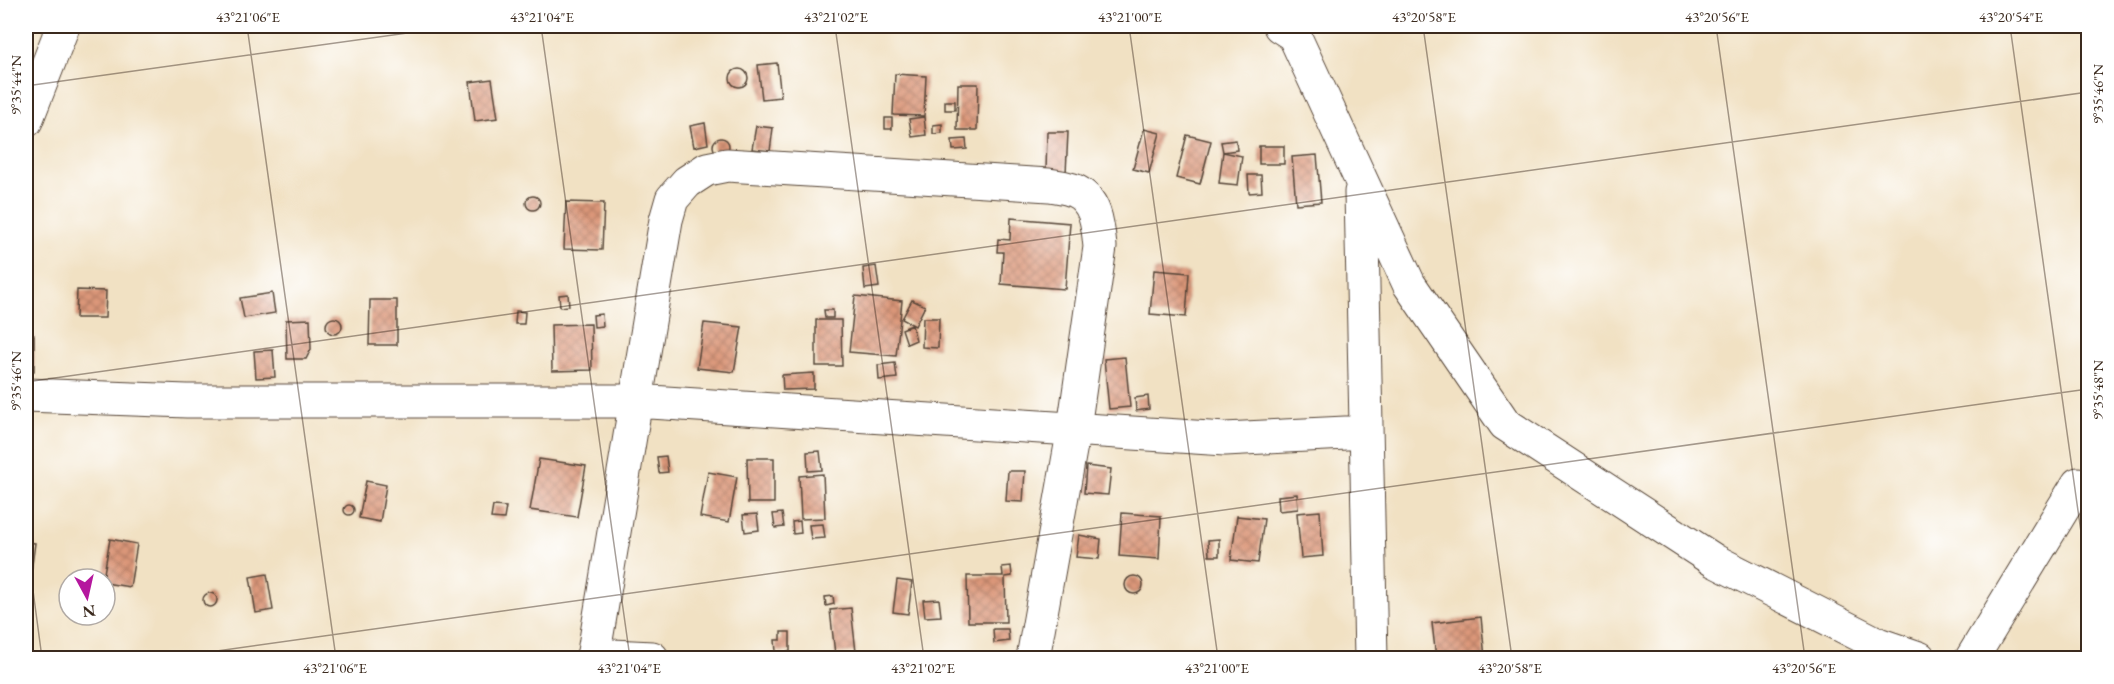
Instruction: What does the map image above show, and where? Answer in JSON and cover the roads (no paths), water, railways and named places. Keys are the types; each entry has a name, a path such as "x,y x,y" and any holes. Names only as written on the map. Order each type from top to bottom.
{"street":[{"path":"26,122 63,26"},
{"path":"1280,26 1294,35 1409,284 1505,424 1715,561 1878,644 1919,658"},
{"path":"652,658 593,657 666,220 672,199 687,182 707,169 727,165 1037,184 1074,190 1091,204 1098,223 1100,247 1074,428 1033,658"},
{"path":"1361,179 1371,658"},
{"path":"26,395 187,401 635,401 1225,439 1366,432"},
{"path":"1972,658 2085,479"}]}
